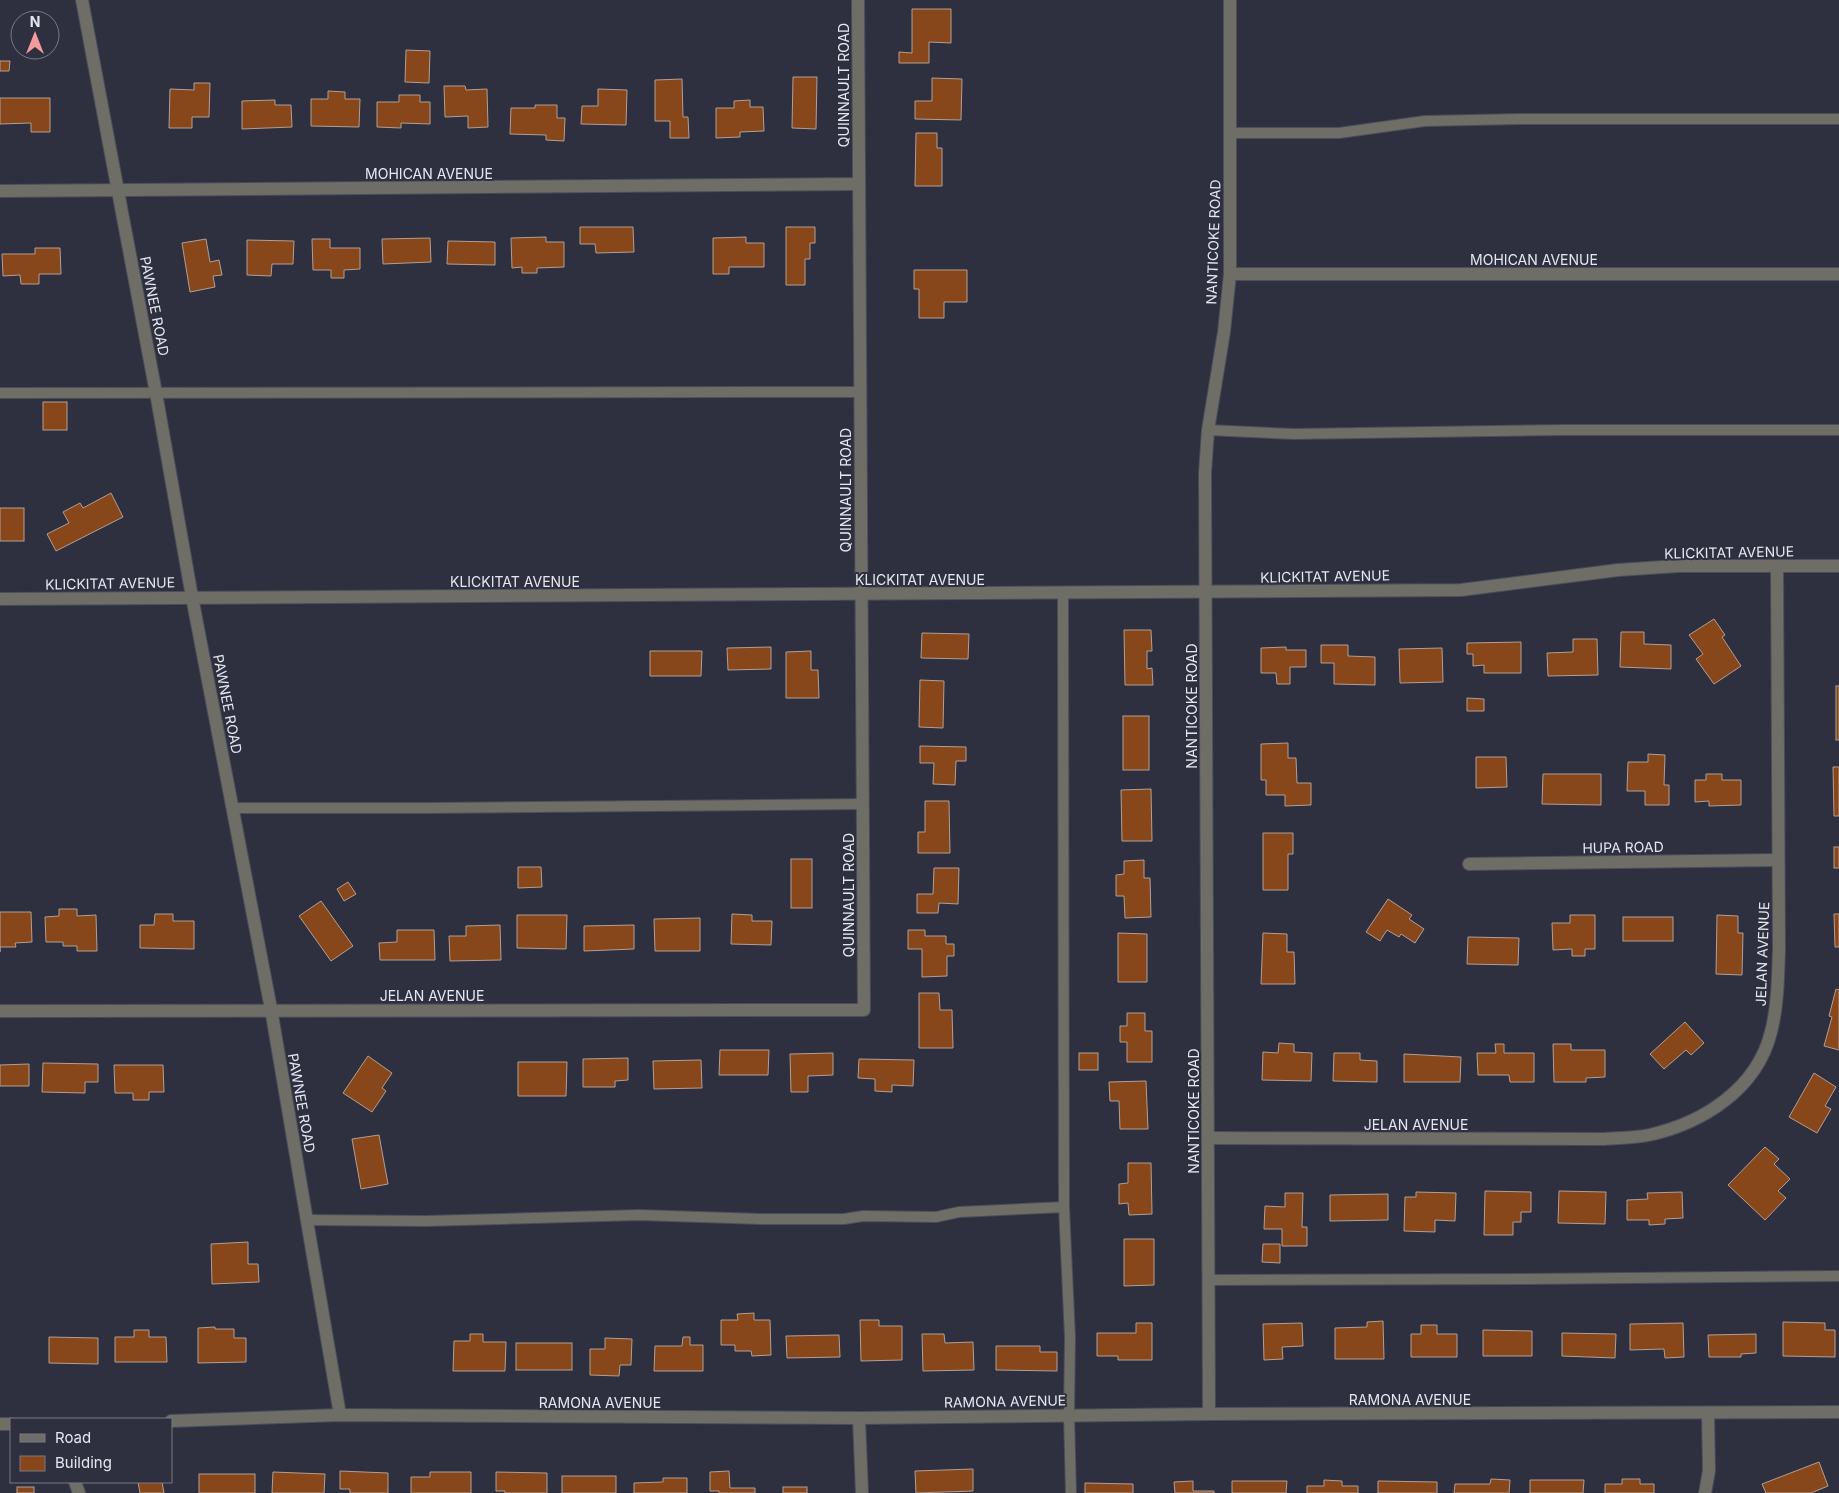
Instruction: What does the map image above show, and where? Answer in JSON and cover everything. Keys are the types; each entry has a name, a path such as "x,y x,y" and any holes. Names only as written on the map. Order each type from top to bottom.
{"street":[{"name":"PAWNEE ROAD","path":"82,0 156,393 192,597 271,1009 340,1415"},
{"name":"QUINNAULT ROAD","path":"858,0 860,594 864,1010"},
{"name":"NANTICOKE ROAD","path":"1209,1414 1210,1280 1205,473 1208,430 1224,332 1230,274 1230,0"},
{"name":"MOHICAN AVENUE","path":"0,191 859,184"},
{"name":"MOHICAN AVENUE","path":"1230,274 1839,274"},
{"name":"KLICKITAT AVENUE","path":"0,599 1063,594 1461,590 1618,570 1678,566 1839,566"},
{"name":"JELAN AVENUE","path":"1208,1138 1604,1140 1647,1136 1684,1125 1715,1108 1742,1086 1760,1060 1771,1033 1778,990 1777,566"},
{"name":"HUPA ROAD","path":"1469,864 1778,860"},
{"name":"JELAN AVENUE","path":"0,1010 864,1010"},
{"name":"RAMONA AVENUE","path":"172,1421 340,1415 859,1418 1209,1414 1708,1414 1839,1412"},
{"path":"1704,1493 1709,1471 1708,1414"},
{"path":"859,1418 862,1493"}],"lane":[{"path":"1230,133 1338,133 1434,121 1839,119"},
{"path":"0,393 860,392"},
{"path":"1208,430 1294,434 1564,430 1839,430"},
{"path":"1063,594 1064,1207 1070,1338 1071,1493"},
{"path":"233,808 863,804"},
{"path":"307,1220 426,1221 639,1215 752,1219 844,1219 863,1216 936,1217 959,1212 1064,1207"},
{"path":"1210,1280 1839,1276"}],"building":[{"path":"912,9 951,9 951,43 929,42 929,63 899,63 899,52 912,53"},
{"path":"406,50 430,51 429,83 405,82"},
{"path":"0,61 10,61 9,71 0,71"},
{"path":"793,77 817,77 816,129 792,128"},
{"path":"932,78 962,79 961,120 915,119 915,101 932,101"},
{"path":"682,79 683,117 688,117 689,138 670,138 670,121 655,121 655,80"},
{"path":"194,83 210,83 209,117 192,117 192,128 169,128 170,89 194,90"},
{"path":"444,86 465,86 466,90 487,89 488,127 468,128 468,116 445,117"},
{"path":"598,89 627,90 626,125 581,124 582,106 598,106"},
{"path":"328,91 345,92 345,99 360,99 359,127 311,126 311,99 328,99"},
{"path":"399,95 420,95 420,102 430,102 430,124 401,123 401,128 377,127 377,102 399,102"},
{"path":"0,98 50,98 50,132 31,132 31,123 0,124"},
{"path":"275,100 275,105 291,105 292,127 242,129 242,101"},
{"path":"750,100 750,107 763,107 764,131 740,132 740,137 716,138 716,108 734,108 734,101"},
{"path":"535,105 557,105 557,118 565,118 564,141 546,140 546,135 510,134 511,108 535,108"},
{"path":"916,133 937,133 937,148 942,148 942,186 915,186"},
{"path":"580,227 633,227 634,252 596,253 595,244 580,244"},
{"path":"786,227 815,227 815,243 810,243 810,259 805,259 805,285 786,285"},
{"path":"546,237 546,242 564,242 564,267 537,268 537,273 522,273 522,267 512,268 511,238"},
{"path":"746,237 746,243 764,243 764,267 729,267 729,274 713,274 713,238"},
{"path":"430,238 431,262 383,264 382,239"},
{"path":"206,239 210,262 219,260 222,275 213,276 215,287 190,292 182,243"},
{"path":"312,239 330,239 330,248 360,248 360,269 344,270 344,278 331,278 331,270 313,270"},
{"path":"247,240 294,241 293,264 272,264 271,276 247,275"},
{"path":"448,241 495,242 495,265 447,264"},
{"path":"35,248 60,248 61,274 39,274 39,284 21,284 20,275 3,276 2,254 35,254"},
{"path":"914,270 967,270 967,302 944,302 944,318 919,318 919,289 914,289"},
{"path":"43,402 67,402 67,430 43,430"},
{"path":"111,493 123,517 56,551 47,534 69,523 63,512 80,503 83,508"},
{"path":"0,508 24,508 24,541 0,541"},
{"path":"1714,619 1725,635 1722,637 1741,666 1714,684 1696,659 1703,654 1689,635"},
{"path":"1124,630 1151,630 1152,651 1147,651 1147,669 1152,668 1153,685 1125,685"},
{"path":"1621,632 1644,632 1644,644 1671,645 1671,669 1620,667"},
{"path":"922,633 969,634 968,659 921,658"},
{"path":"1573,639 1597,639 1598,675 1548,676 1547,653 1573,652"},
{"path":"1521,642 1521,673 1484,673 1484,665 1473,666 1473,654 1467,654 1467,643"},
{"path":"1321,645 1348,645 1348,656 1375,657 1375,685 1334,684 1334,663 1321,663"},
{"path":"771,647 771,669 728,670 727,648"},
{"path":"1286,647 1286,650 1306,650 1306,667 1290,667 1290,684 1277,684 1276,673 1261,673 1261,648"},
{"path":"1442,648 1443,682 1400,683 1399,649"},
{"path":"650,651 702,651 701,676 650,676"},
{"path":"811,651 811,670 818,670 819,698 786,698 786,652"},
{"path":"920,680 944,681 943,728 919,727"},
{"path":"1836,686 1839,686 1839,740 1836,740"},
{"path":"1467,698 1484,699 1484,711 1467,711"},
{"path":"1123,716 1149,716 1149,770 1123,770"},
{"path":"1288,743 1288,758 1296,758 1297,783 1311,783 1311,805 1285,806 1285,795 1266,795 1266,780 1261,780 1261,744"},
{"path":"920,746 966,747 966,761 956,761 955,785 933,784 934,763 920,763"},
{"path":"1648,754 1665,755 1664,785 1669,785 1669,805 1645,805 1645,791 1627,791 1628,762 1648,762"},
{"path":"1476,757 1506,757 1507,787 1476,788"},
{"path":"1833,767 1839,767 1839,816 1834,816"},
{"path":"1543,774 1601,774 1601,805 1542,804"},
{"path":"1706,774 1722,774 1722,780 1741,780 1741,805 1709,806 1709,801 1695,802 1695,780 1706,780"},
{"path":"1151,789 1152,841 1122,841 1121,790"},
{"path":"925,801 949,801 950,853 918,853 918,832 925,832"},
{"path":"1263,833 1293,833 1293,854 1288,854 1288,890 1263,890"},
{"path":"1834,847 1839,847 1839,868 1834,868"},
{"path":"791,859 812,859 812,908 791,908"},
{"path":"1144,860 1144,878 1150,878 1151,917 1125,918 1124,896 1116,896 1116,875 1124,874 1124,861"},
{"path":"518,867 541,867 542,887 518,888"},
{"path":"934,868 959,868 958,904 939,903 938,913 917,913 917,894 933,894"},
{"path":"348,882 356,894 344,901 337,889"},
{"path":"1388,899 1412,915 1409,919 1424,929 1415,943 1401,934 1399,937 1387,930 1380,941 1366,932"},
{"path":"321,901 353,946 331,961 299,916"},
{"path":"59,909 77,909 77,916 96,915 97,951 77,951 77,946 63,946 63,942 46,942 45,917 59,916"},
{"path":"0,912 31,912 32,942 15,943 16,947 0,947"},
{"path":"155,914 173,914 173,921 194,921 194,949 140,948 140,925 154,925"},
{"path":"732,914 752,915 752,921 772,921 771,945 731,944"},
{"path":"1834,914 1839,914 1839,947 1835,947"},
{"path":"517,915 567,915 566,949 517,948"},
{"path":"1570,915 1595,915 1595,949 1585,949 1585,956 1572,956 1572,949 1553,950 1552,923 1570,923"},
{"path":"1717,915 1738,916 1738,933 1743,933 1742,975 1716,974"},
{"path":"1623,917 1673,917 1673,941 1623,941"},
{"path":"700,918 700,951 655,951 654,919"},
{"path":"500,925 501,960 450,961 449,936 466,936 466,926"},
{"path":"634,925 634,949 584,951 584,926"},
{"path":"397,930 434,930 435,960 380,960 379,943 397,942"},
{"path":"908,930 925,930 925,936 946,936 946,944 954,944 954,956 947,956 947,976 922,977 922,949 908,949"},
{"path":"1118,933 1147,934 1147,982 1118,982"},
{"path":"1263,933 1287,934 1287,952 1294,952 1295,984 1261,984"},
{"path":"1468,937 1519,938 1518,965 1467,964"},
{"path":"1836,989 1839,990 1839,1050 1824,1046 1832,1017 1829,1016"},
{"path":"919,993 939,993 940,1010 952,1010 953,1048 919,1048"},
{"path":"1127,1013 1145,1013 1145,1031 1152,1031 1152,1062 1127,1062 1127,1042 1120,1042 1120,1026 1127,1026"},
{"path":"1685,1022 1704,1043 1691,1055 1686,1050 1664,1069 1650,1054"},
{"path":"1279,1043 1294,1044 1294,1052 1312,1053 1311,1081 1262,1080 1263,1052 1278,1053"},
{"path":"1495,1044 1504,1044 1504,1053 1534,1053 1534,1082 1510,1082 1509,1075 1478,1075 1477,1053 1496,1053"},
{"path":"1553,1044 1571,1044 1571,1050 1605,1050 1605,1077 1586,1078 1586,1082 1554,1082"},
{"path":"720,1050 769,1050 768,1075 719,1075"},
{"path":"833,1053 833,1075 808,1076 808,1092 791,1092 790,1054"},
{"path":"1079,1053 1098,1053 1098,1070 1079,1070"},
{"path":"1334,1053 1360,1053 1360,1060 1377,1061 1377,1082 1333,1081"},
{"path":"1404,1054 1461,1057 1460,1082 1404,1082"},
{"path":"368,1056 392,1073 382,1088 386,1091 372,1112 343,1093"},
{"path":"628,1058 628,1080 615,1081 615,1087 583,1087 583,1059"},
{"path":"859,1059 914,1060 913,1086 892,1085 892,1092 875,1091 875,1079 858,1078"},
{"path":"701,1060 702,1088 654,1089 653,1061"},
{"path":"518,1062 567,1062 566,1096 518,1096"},
{"path":"43,1063 98,1064 98,1082 85,1082 85,1093 42,1092"},
{"path":"29,1064 29,1086 0,1086 0,1065"},
{"path":"114,1065 163,1065 164,1092 149,1092 149,1100 133,1100 133,1093 115,1093"},
{"path":"1814,1073 1836,1087 1825,1106 1831,1109 1817,1133 1789,1117"},
{"path":"1146,1081 1148,1129 1120,1129 1119,1101 1110,1101 1109,1082"},
{"path":"379,1135 388,1184 361,1189 352,1139"},
{"path":"1765,1147 1779,1159 1774,1164 1790,1179 1778,1191 1786,1198 1765,1220 1728,1185"},
{"path":"1128,1163 1151,1163 1152,1214 1129,1215 1128,1203 1119,1204 1119,1184 1128,1183"},
{"path":"1485,1191 1531,1192 1531,1212 1521,1212 1521,1222 1513,1222 1513,1235 1484,1235"},
{"path":"1559,1191 1606,1192 1605,1224 1558,1223"},
{"path":"1416,1192 1456,1193 1455,1221 1435,1220 1435,1232 1404,1231 1405,1197 1416,1197"},
{"path":"1682,1192 1683,1218 1665,1219 1665,1224 1649,1225 1649,1220 1627,1220 1627,1200 1648,1199 1647,1193"},
{"path":"1285,1193 1303,1193 1302,1227 1307,1227 1307,1246 1282,1246 1282,1229 1264,1229 1265,1206 1285,1207"},
{"path":"1388,1194 1388,1220 1330,1221 1330,1195"},
{"path":"1124,1239 1154,1239 1154,1285 1124,1286"},
{"path":"248,1242 248,1264 258,1264 259,1282 212,1284 211,1244"},
{"path":"1263,1244 1280,1244 1280,1263 1262,1262"},
{"path":"754,1313 754,1320 770,1320 771,1355 752,1356 751,1351 735,1351 735,1345 721,1345 721,1320 738,1320 737,1314"},
{"path":"860,1320 879,1320 879,1326 902,1326 902,1360 861,1361"},
{"path":"1383,1321 1384,1359 1335,1359 1335,1328 1367,1327 1367,1322"},
{"path":"1783,1322 1825,1323 1825,1330 1835,1330 1835,1357 1783,1356"},
{"path":"1136,1323 1152,1323 1152,1360 1118,1360 1118,1356 1097,1356 1097,1333 1136,1333"},
{"path":"1302,1323 1303,1346 1282,1347 1283,1359 1264,1360 1263,1324"},
{"path":"1683,1323 1684,1357 1665,1358 1664,1349 1630,1350 1630,1324"},
{"path":"1421,1325 1437,1325 1437,1334 1457,1334 1457,1357 1411,1357 1411,1334 1421,1334"},
{"path":"215,1327 215,1329 234,1329 234,1338 246,1338 246,1362 198,1363 198,1328"},
{"path":"134,1330 149,1330 149,1337 166,1337 167,1362 115,1362 115,1337 134,1337"},
{"path":"1483,1330 1532,1331 1532,1356 1483,1356"},
{"path":"1562,1333 1616,1334 1615,1358 1562,1356"},
{"path":"470,1334 483,1334 483,1342 506,1342 505,1371 453,1371 454,1341 470,1341"},
{"path":"922,1334 944,1334 945,1343 973,1342 974,1370 923,1371"},
{"path":"1756,1334 1756,1353 1741,1354 1741,1357 1709,1357 1708,1335"},
{"path":"839,1335 840,1357 787,1358 786,1336"},
{"path":"49,1337 98,1338 98,1364 49,1363"},
{"path":"683,1337 690,1337 690,1345 703,1345 703,1371 654,1371 655,1346 682,1346"},
{"path":"605,1338 632,1339 631,1365 620,1365 619,1376 590,1375 590,1349 605,1349"},
{"path":"516,1343 572,1343 572,1370 516,1370"},
{"path":"996,1346 1040,1346 1040,1352 1057,1352 1057,1371 996,1370"},
{"path":"1819,1462 1828,1486 1811,1493 1766,1493 1762,1484"},
{"path":"973,1469 973,1491 916,1493 915,1471"},
{"path":"340,1471 388,1473 388,1493 350,1493 350,1489 340,1489"},
{"path":"729,1471 730,1488 755,1488 755,1493 719,1493 719,1491 710,1491 710,1472"},
{"path":"273,1472 325,1474 324,1493 272,1493"},
{"path":"430,1472 471,1472 471,1493 411,1493 411,1477 430,1477"},
{"path":"496,1472 547,1473 547,1493 505,1493 505,1491 496,1491"},
{"path":"199,1474 255,1474 255,1493 199,1493"},
{"path":"562,1476 616,1476 616,1493 562,1493"},
{"path":"663,1478 687,1478 687,1493 634,1493 634,1483 663,1482"},
{"path":"1491,1479 1510,1480 1509,1493 1454,1493 1455,1484 1490,1484"},
{"path":"1622,1479 1640,1479 1640,1484 1654,1484 1654,1493 1605,1493 1605,1484 1622,1484"},
{"path":"1324,1480 1342,1481 1342,1486 1358,1486 1358,1493 1307,1493 1307,1486 1324,1486"},
{"path":"1530,1480 1584,1480 1583,1493 1530,1493"},
{"path":"1193,1481 1193,1491 1214,1491 1214,1493 1175,1493 1174,1482"},
{"path":"1232,1481 1287,1481 1286,1493 1232,1493"},
{"path":"1378,1481 1437,1482 1437,1493 1378,1493"},
{"path":"138,1483 162,1483 164,1493 140,1493"},
{"path":"1085,1483 1133,1484 1133,1493 1085,1493"},
{"path":"17,1487 34,1487 34,1493 17,1493"},
{"path":"783,1487 807,1487 807,1493 783,1493"}]}
